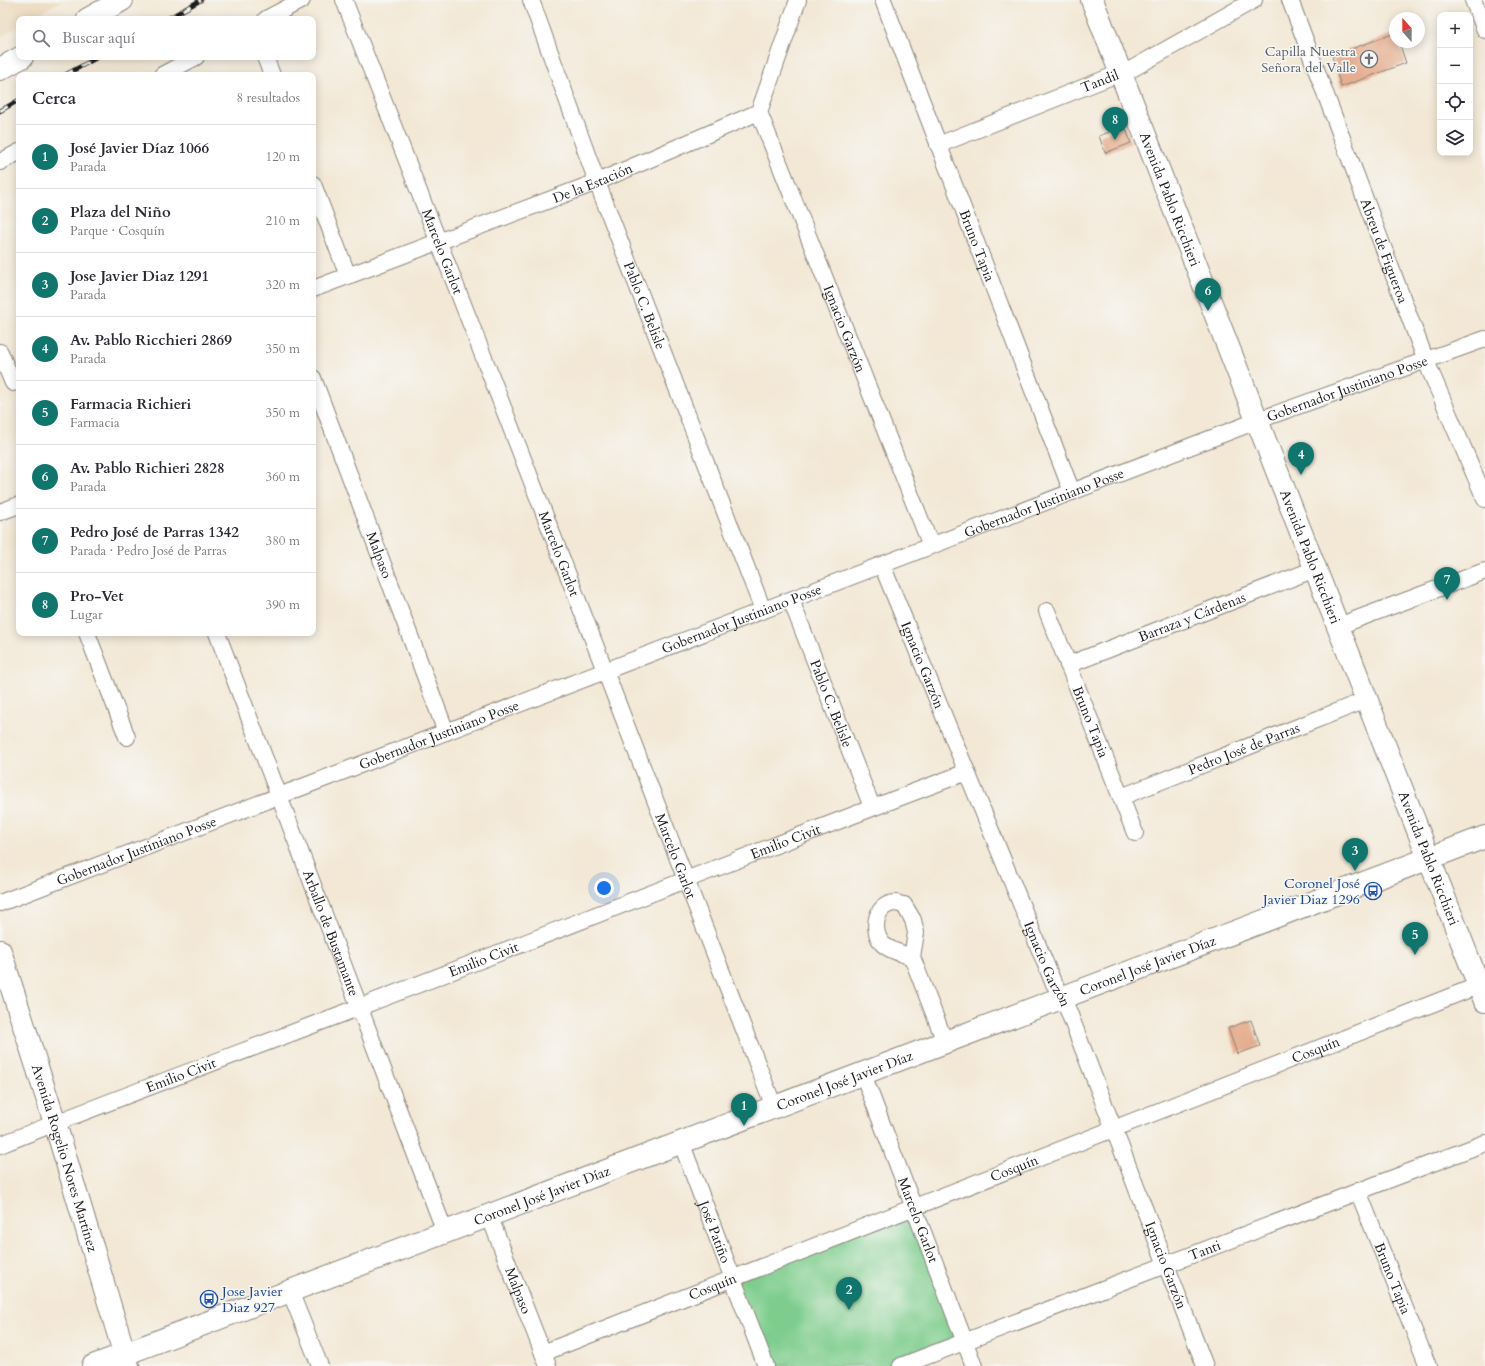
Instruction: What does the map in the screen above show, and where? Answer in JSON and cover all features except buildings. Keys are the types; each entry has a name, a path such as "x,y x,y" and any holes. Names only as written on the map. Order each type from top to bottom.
{"main road":[{"path":"93,16 122,0"},
{"name":"Avenida Pablo Ricchieri","path":"1092,0 1125,72 1262,419 1349,622 1434,856 1483,984"},
{"name":"Avenida Pablo Ricchieri","path":"1102,0 1125,72"},
{"path":"0,69 16,60"},
{"name":"Avenida Pablo Ricchieri","path":"1262,419 1315,569 1366,700 1434,856"},
{"name":"Coronel José Javier Díaz","path":"93,1366 126,1360 290,1291 1485,837"},
{"name":"Avenida Rogelio Nores Martínez","path":"0,952 55,1123 126,1360"}],"street":[{"path":"272,16 302,0"},
{"name":"Marcelo Garlot","path":"344,0 440,241 685,880 774,1107"},
{"name":"Pablo C. Belisle","path":"531,0 597,182 763,610"},
{"path":"759,112 798,0"},
{"name":"Bruno Tapia","path":"883,0 1072,492"},
{"name":"Tandil","path":"938,146 1125,72 1254,0"},
{"name":"Abreu de Figueroa","path":"1290,0 1426,361 1485,499"},
{"path":"1473,0 1485,30"},
{"path":"168,72 190,60"},
{"path":"266,60 271,72"},
{"name":"De la Estación","path":"316,289 597,182 759,112"},
{"name":"Ignacio Garzón","path":"759,112 931,546"},
{"path":"0,162 16,154"},
{"path":"316,192 348,276"},
{"name":"Gobernador Justiniano Posse","path":"0,903 1262,419 1485,339"},
{"path":"0,352 13,383 16,382"},
{"name":"Malpaso","path":"316,386 446,732"},
{"path":"0,512 16,506"},
{"name":"Ignacio Garzón","path":"882,565 1053,982 1063,997 1205,1366"},
{"name":"Barraza y Cárdenas","path":"1068,664 1315,569"},
{"path":"1349,622 1485,571"},
{"name":"Pablo C. Belisle","path":"791,600 872,807"},
{"name":"Bruno Tapia","path":"1047,611 1135,833"},
{"path":"88,636 127,737"},
{"name":"Arballo de Bustamante","path":"218,636 280,795 445,1232"},
{"name":"Pedro José de Parras","path":"1121,797 1366,700"},
{"name":"Emilio Civit","path":"0,1146 55,1123 359,1007 872,807 967,772"},
{"path":"912,957 945,1042"},
{"name":"Cosquín","path":"545,1359 733,1278 1483,984"},
{"name":"Marcelo Garlot","path":"863,1074 974,1366"},
{"name":"José Patiño","path":"682,1142 766,1366"},
{"name":"Tanti","path":"901,1366 1485,1143"},
{"name":"Bruno Tapia","path":"1358,1191 1428,1366"},
{"name":"Malpaso","path":"490,1215 545,1359"},
{"path":"290,1291 320,1366"}],"shaded area":[{"path":"0,0 63,0 35,16 16,16 16,28 0,37"}],"green space":[{"path":"914,1207 965,1342 901,1366 766,1366 733,1278"}],"railway":[{"path":"172,16 201,0"},
{"path":"70,72 92,60"},
{"path":"0,111 16,102"}],"place":[{"name":"Capilla Nuestra Señora del Valle","path":"1369,59"},
{"name":"Pro-Vet","path":"1115,140"},
{"name":"Av. Pablo Richieri 2828","path":"1208,311"},
{"name":"Av. Pablo Ricchieri 2869","path":"1301,475"},
{"name":"Pedro José de Parras 1342","path":"1447,600"},
{"name":"Jose Javier Diaz 1291","path":"1355,871"},
{"name":"Coronel José Javier Diaz 1296","path":"1373,891"},
{"name":"Farmacia Richieri","path":"1415,955"},
{"name":"José Javier Díaz 1066","path":"744,1126"},
{"name":"Jose Javier Diaz 927","path":"209,1299"},
{"name":"Plaza del Niño","path":"849,1310"}]}
